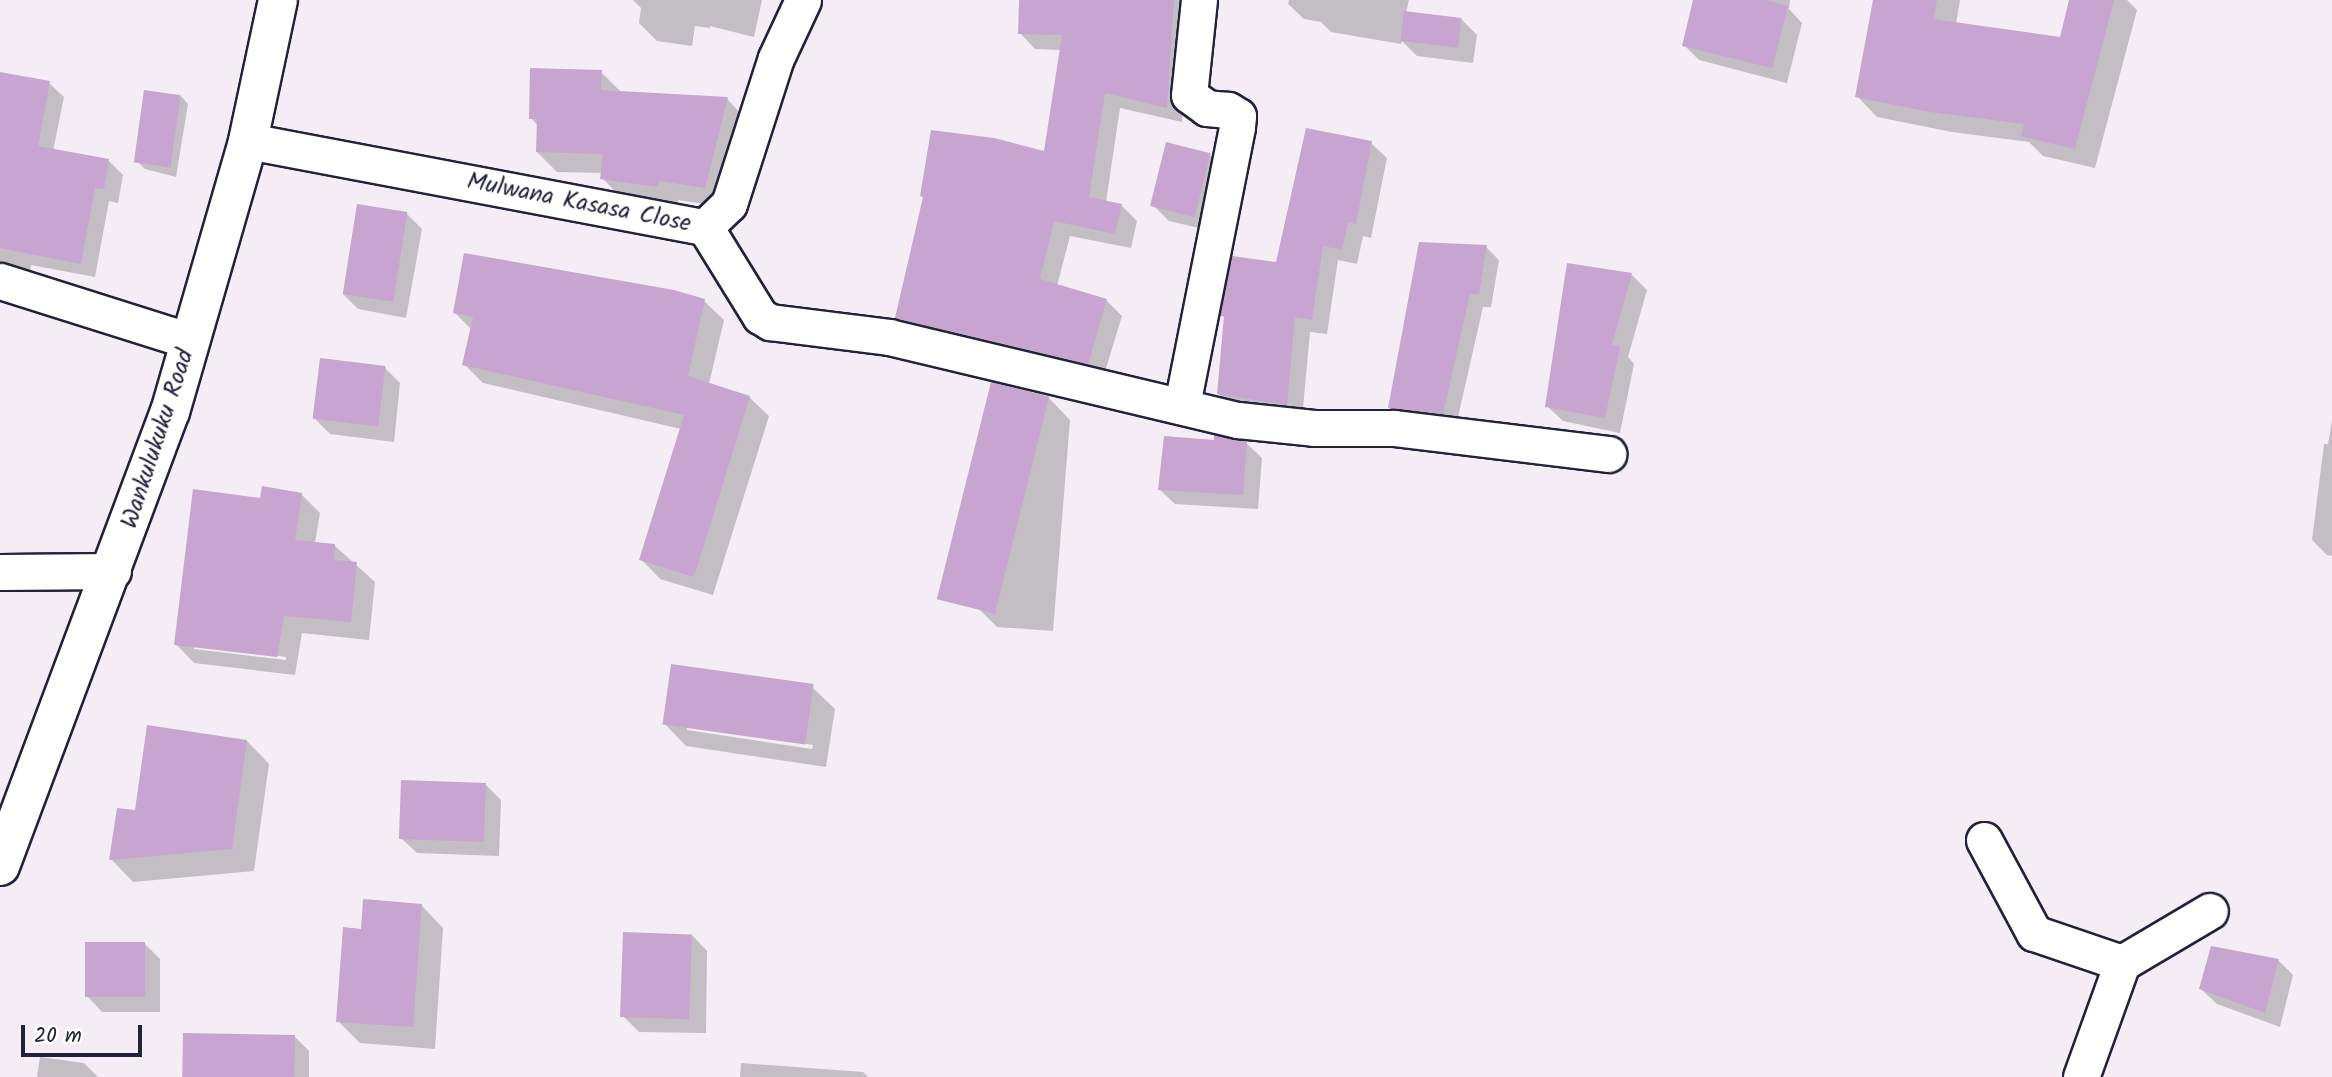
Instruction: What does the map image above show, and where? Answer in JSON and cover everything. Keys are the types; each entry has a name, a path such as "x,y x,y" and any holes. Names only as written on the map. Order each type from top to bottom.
{"main road":[{"name":"Wankulukuku Road","path":"0,866 113,571 170,412 248,141 278,0"}],"street":[{"name":"Mulwana Kasasa Close","path":"248,141 705,227 729,204 776,58 803,0"},
{"path":"1182,405 1238,116 1228,110 1207,108 1189,95 1199,0"},
{"path":"705,227 760,316 770,323 889,337 1267,424 1394,428 1608,454"},
{"path":"0,281 190,341"},
{"path":"0,572 113,571"},
{"path":"1984,841 2034,933 2122,963"},
{"path":"2081,1077 2122,963 2210,911"}],"building":[{"path":"1019,0 1174,0 1167,108 1105,93 1089,197 1122,204 1115,234 1054,221 1040,279 1107,299 1088,364 895,318 923,197 920,196 931,130 994,138 1044,151 1062,35 1018,34"},
{"path":"1693,0 1766,0 1788,6 1772,68 1682,46"},
{"path":"1873,0 1937,0 1933,19 2060,37 2069,0 2114,0 2075,149 2021,136 2024,124 1930,112 1855,97"},
{"path":"1404,11 1462,18 1458,48 1400,41"},
{"path":"530,68 602,70 601,90 728,97 705,188 659,181 658,187 600,179 603,154 536,152 537,119 529,119"},
{"path":"0,72 50,81 38,146 109,159 104,189 95,188 81,264 0,248"},
{"path":"144,90 181,95 170,167 134,162"},
{"path":"1306,128 1372,141 1356,224 1348,222 1342,250 1323,246 1312,320 1295,317 1287,405 1217,394 1224,316 1220,316 1232,256 1276,262"},
{"path":"1166,142 1211,153 1195,217 1150,206"},
{"path":"357,204 407,212 393,302 343,294"},
{"path":"1419,242 1487,245 1479,294 1470,294 1443,414 1388,408"},
{"path":"464,253 674,290 705,299 688,376 750,396 694,577 639,560 684,415 462,365 473,317 453,313"},
{"path":"1567,263 1632,273 1612,345 1620,347 1605,418 1545,407"},
{"path":"320,358 386,366 378,427 313,419"},
{"path":"991,382 1049,397 995,614 937,599"},
{"path":"1214,435 1247,441 1243,495 1158,490 1164,436 1214,440"},
{"path":"262,486 302,493 295,540 335,544 334,560 357,562 351,622 284,616 277,657 174,645 193,489 260,498"},
{"path":"671,664 814,684 805,744 663,724"},
{"path":"147,725 247,740 232,849 109,860 117,808 135,810"},
{"path":"401,780 486,783 484,842 399,839"},
{"path":"363,899 422,904 413,1027 336,1022 343,927 361,929"},
{"path":"623,932 692,934 689,1019 620,1017"},
{"path":"85,942 145,942 145,997 85,997"},
{"path":"2211,946 2279,959 2265,1013 2199,989"},
{"path":"183,1033 295,1035 294,1077 182,1077"}]}
